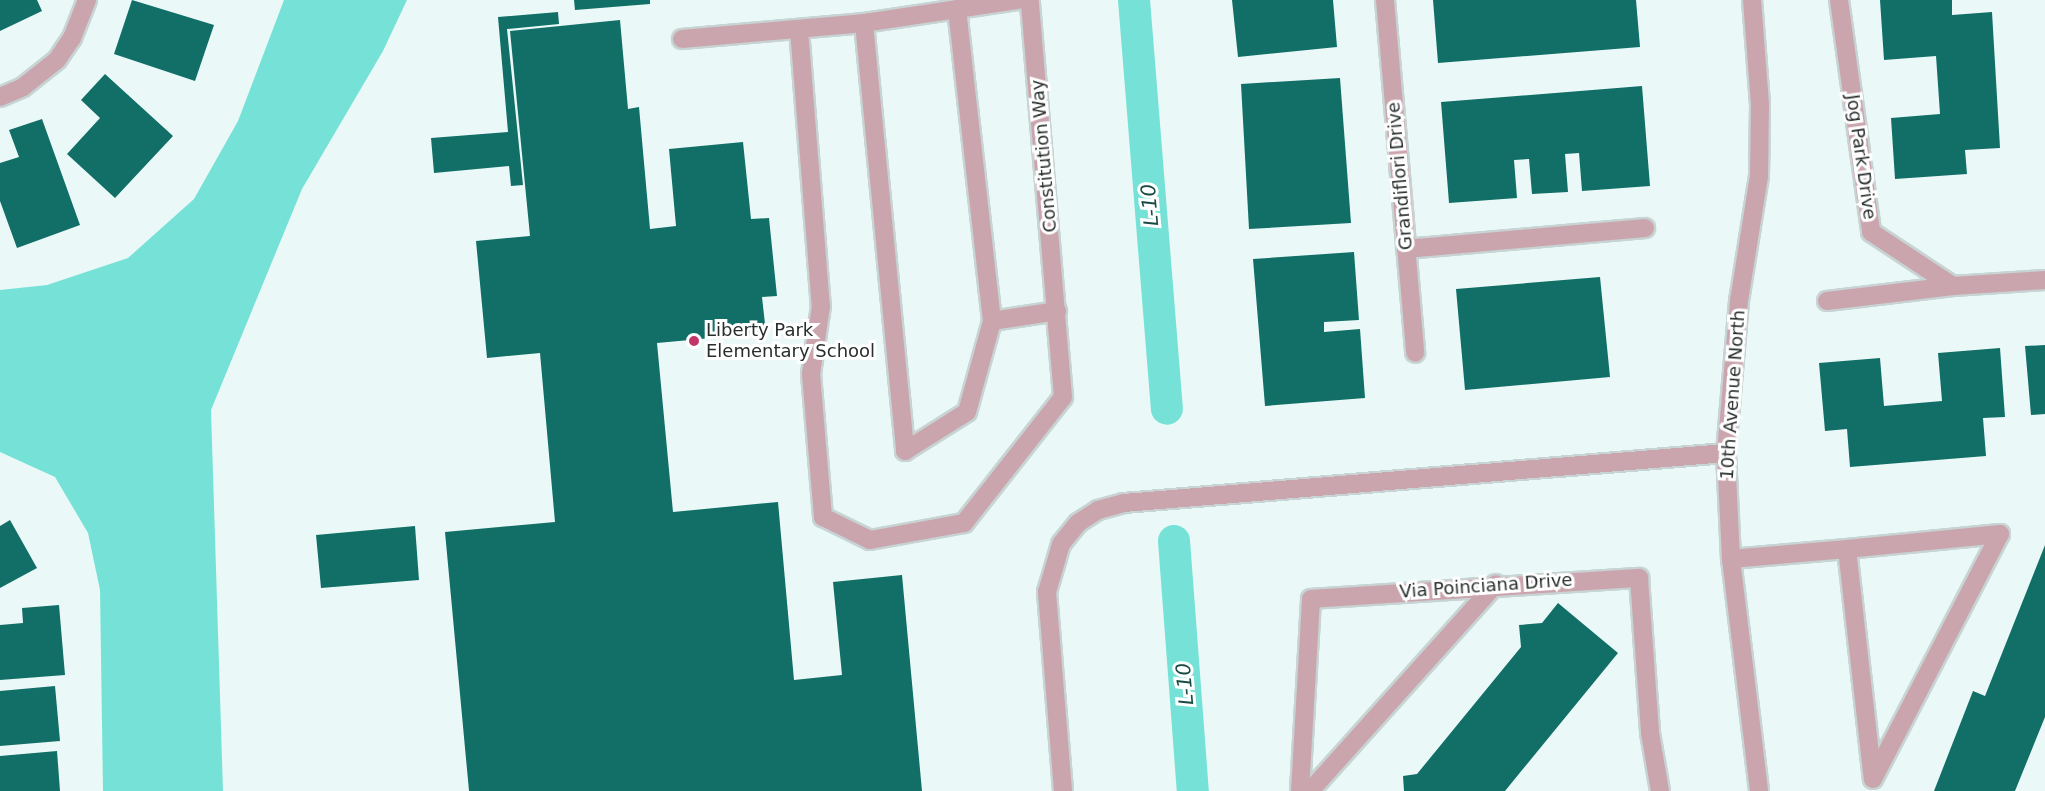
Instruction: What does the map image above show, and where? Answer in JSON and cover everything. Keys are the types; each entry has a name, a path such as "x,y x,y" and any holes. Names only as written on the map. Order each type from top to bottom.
{"street":[{"path":"0,97 23,87 57,60 72,38 87,0"},
{"path":"682,39 864,23 1018,0"},
{"name":"Constitution Way","path":"799,29 821,306 811,375 823,517 870,540 964,523 1063,397 1030,0"},
{"name":"Grandiflori Drive","path":"1385,0 1415,353"},
{"name":"10th Avenue North","path":"1752,0 1760,105 1759,176 1739,301 1726,453 1731,559 1759,791"},
{"name":"Jog Park Drive","path":"1839,0 1871,232 1953,286"},
{"path":"864,23 905,450 967,412 992,321 957,9"},
{"path":"1406,249 1645,228"},
{"path":"1827,301 1953,286 2045,280"},
{"path":"992,321 1057,311"},
{"path":"1063,791 1047,592 1061,544 1078,523 1098,510 1124,503 1726,453"},
{"path":"1731,559 2000,534 1873,779 1847,549"},
{"name":"Via Poinciana Drive","path":"1299,791 1311,599 1496,584 1639,578 1650,733 1660,791"},
{"path":"1310,791 1496,584"}],"water":[{"path":"284,0 407,0 383,51 302,189 211,410 223,791 103,791 100,590 88,533 55,477 0,452 0,290 47,285 128,258 194,199 238,121"}],"building":[{"path":"0,0 37,0 42,11 0,31"},
{"path":"132,0 214,25 195,81 114,54"},
{"path":"574,0 650,0 650,4 575,10"},
{"path":"1232,0 1333,0 1337,47 1238,57"},
{"path":"1433,0 1636,0 1640,47 1438,63"},
{"path":"1880,0 1952,0 1952,15 1992,12 2000,148 1965,150 1967,174 1895,179 1891,118 1940,114 1936,56 1884,60"},
{"path":"558,12 559,24 507,29 523,185 511,186 509,166 434,173 431,138 508,132 498,17"},
{"path":"620,20 628,109 639,107 650,229 676,226 669,149 743,142 751,219 769,218 777,296 762,297 766,333 657,343 673,512 778,502 794,680 842,675 833,582 902,575 922,791 469,791 445,532 555,522 540,353 487,358 476,241 530,236 510,31"},
{"path":"105,74 173,136 115,198 67,154 100,118 81,100"},
{"path":"1340,78 1351,223 1249,229 1241,84"},
{"path":"1642,86 1650,186 1582,191 1579,153 1565,154 1568,192 1532,194 1529,159 1514,160 1517,198 1449,203 1441,102"},
{"path":"42,119 80,225 17,248 0,201 0,163 19,157 9,130"},
{"path":"1354,252 1359,320 1324,322 1324,332 1360,329 1365,398 1265,406 1253,259"},
{"path":"1600,277 1610,377 1465,390 1456,289"},
{"path":"2045,345 2045,414 2031,415 2025,346"},
{"path":"2000,348 2005,417 1983,418 1986,456 1850,467 1847,429 1825,431 1819,363 1880,358 1884,406 1942,401 1938,353"},
{"path":"10,520 37,568 0,588 0,526"},
{"path":"415,526 419,580 321,588 316,535"},
{"path":"2045,545 2045,717 2015,791 1934,791 1973,691 1985,696"},
{"path":"1558,603 1618,653 1505,791 1404,791 1403,776 1417,774 1521,647 1519,625 1542,623"},
{"path":"59,605 65,675 0,680 0,625 23,623 22,608"},
{"path":"55,686 60,741 0,746 0,691"},
{"path":"57,751 60,791 0,791 0,756"}],"waterway":[{"name":"L-10","path":"1134,0 1167,409"},
{"name":"L-10","path":"1174,541 1193,791"}],"place":[{"name":"Liberty Park Elementary School","path":"694,341"}]}
